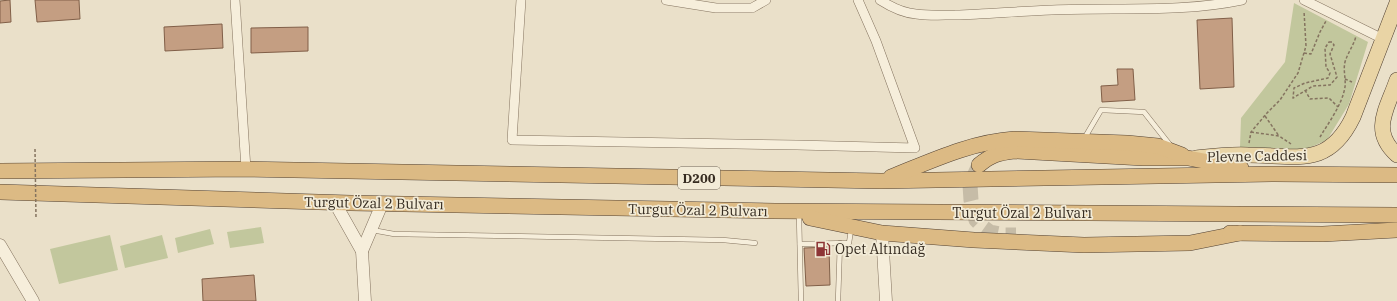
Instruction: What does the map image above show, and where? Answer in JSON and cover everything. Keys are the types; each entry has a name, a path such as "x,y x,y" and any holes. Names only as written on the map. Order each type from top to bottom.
{"highway":[{"path":"881,181 937,159 996,140 1027,138 1158,146 1188,158"},
{"path":"979,165 989,157 1000,152 1014,151 1143,158 1188,158 1275,174 1397,167"},
{"name":"D200","path":"0,171 246,169 881,181 1275,174 1397,175"},
{"name":"Turgut Özal 2 Bulvarı","path":"0,192 335,203 775,212 1397,215"},
{"path":"775,212 882,233 974,240 1084,245 1190,243 1240,233"},
{"name":"Turgut Özal 2 Bulvarı","path":"1016,235 1240,233 1323,234 1397,230"}],"main road":[{"name":"Plevne Caddesi","path":"1188,158 1248,155 1296,157 1311,156 1322,152 1336,143 1347,131 1354,117 1397,3"},
{"path":"1397,80 1387,107 1382,128 1386,143 1397,155"}],"street":[{"path":"235,0 246,169"},
{"path":"521,0 512,140 915,148 876,41 858,0"},
{"path":"666,0 716,8 752,8 766,0"},
{"path":"881,0 900,11 932,16 1017,13 1051,10 1174,8 1205,6 1242,0"},
{"path":"1304,4 1331,13 1383,39"},
{"path":"335,203 362,251 365,301"},
{"path":"362,251 382,204"},
{"path":"882,233 886,301"},
{"path":"2,252 32,301"}],"lane":[{"path":"1082,141 1101,110 1144,112 1175,152"},
{"path":"799,216 801,301"},
{"path":"800,244 849,242 851,227"},
{"path":"372,230 394,234 755,242"},
{"path":"838,301 840,243"}],"path":[{"path":"1248,155 1251,132 1280,100 1298,73 1306,42 1304,4"},
{"path":"1304,53 1311,54 1320,32 1331,13"},
{"path":"1320,137 1338,107 1345,86 1345,64 1348,52 1355,40 1355,24"},
{"path":"1329,42 1332,42 1334,45 1330,54 1337,77 1330,85 1313,86 1305,90 1293,98 1294,88 1305,83 1328,78 1330,73 1326,67 1325,48 1329,42"},
{"path":"1305,90 1310,99 1329,98 1338,107"},
{"path":"1265,116 1279,136 1292,145"},
{"path":"1251,132 1279,136"},
{"path":"35,149 36,218"}],"green space":[{"path":"1294,3 1368,42 1349,104 1327,140 1302,151 1240,147 1241,118 1285,62"},
{"path":"261,227 264,243 230,248 227,232"},
{"path":"210,229 214,244 178,253 175,238"},
{"path":"110,235 118,270 59,284 50,249"},
{"path":"162,235 168,258 125,268 120,246"}],"building":[{"path":"10,0 11,22 0,23 0,1"},
{"path":"35,0 79,0 80,19 37,22"},
{"path":"1232,18 1234,87 1200,89 1197,20"},
{"path":"222,24 223,48 165,51 164,27"},
{"path":"308,27 308,51 251,53 251,28"},
{"path":"1117,69 1133,69 1135,100 1102,102 1101,86 1118,85"},
{"path":"829,247 830,285 806,286 804,248"},
{"path":"254,275 256,301 203,301 202,279"}],"tunnel":[{"path":"979,165 970,185 971,200 976,220 990,232 1004,235 1016,235"}],"place":[{"name":"Opet Altındağ","path":"823,249"}]}
